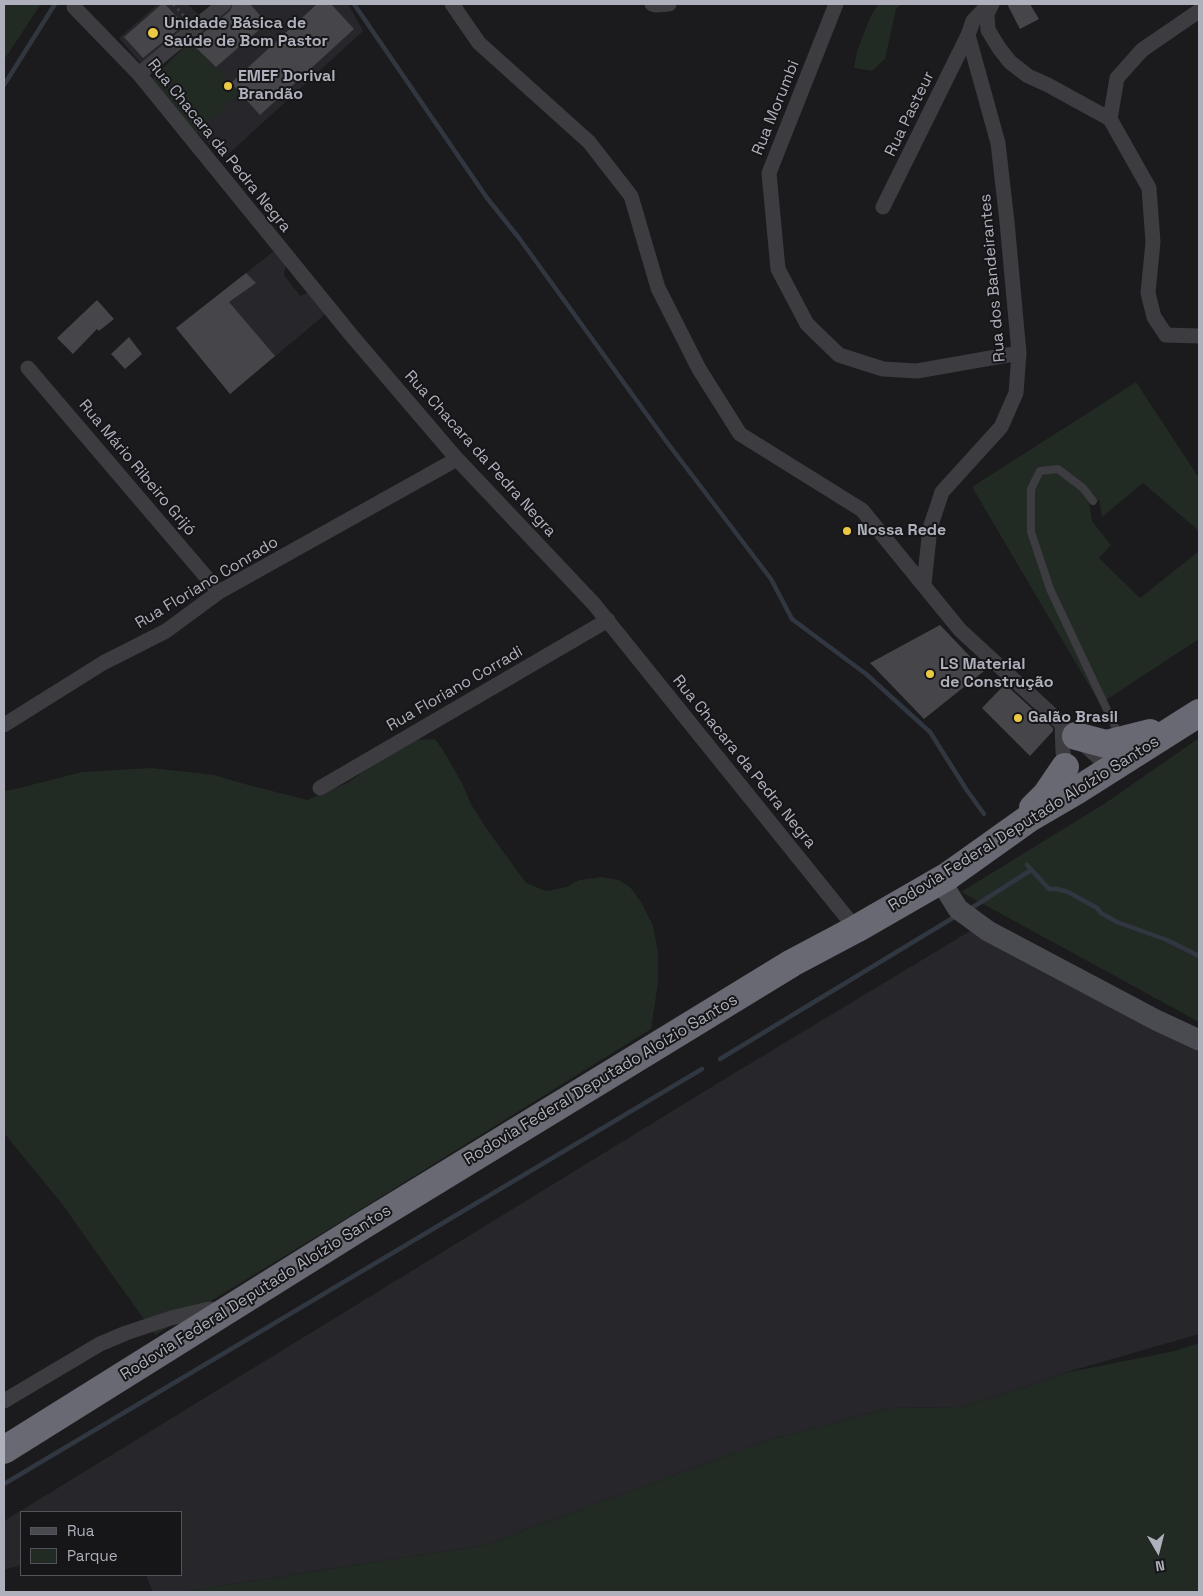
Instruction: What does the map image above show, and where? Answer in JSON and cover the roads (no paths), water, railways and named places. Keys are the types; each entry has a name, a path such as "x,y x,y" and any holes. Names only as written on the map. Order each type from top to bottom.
{"highway":[{"path":"1069,731 1106,744 1194,720"},
{"name":"Rodovia Federal Deputado Aloízio Santos","path":"4,1450 362,1226 792,963 856,929 944,878 1074,785 1108,775 1194,720"},
{"path":"944,878 964,868 1074,785"}],"street":[{"path":"139,74 224,4"},
{"path":"452,4 479,43 588,142 632,196 658,288 699,369 740,434 862,510 960,630 1100,759 1108,775"},
{"path":"652,4 669,4"},
{"name":"Rua Morumbi","path":"836,4 769,173 778,269 807,324 839,355 883,369 917,371 1019,353"},
{"path":"991,4 987,14 987,25 990,35 1010,62 1028,76 1110,119 1150,188 1153,242 1148,293 1154,317 1166,335 1199,336"},
{"name":"Rua Pasteur","path":"883,207 968,36 972,21 991,4"},
{"name":"Rua Chacara da Pedra Negra","path":"74,6 139,74 352,336 457,459 608,620 856,929"},
{"path":"1110,119 1117,78 1142,50 1199,11"},
{"name":"Rua dos Bandeirantes","path":"924,584 930,528 942,492 1001,427 1016,392 1019,353 1008,222 998,143 968,36"},
{"name":"Rua Mário Ribeiro Grijó","path":"28,368 219,592"},
{"name":"Rua Floriano Conrado","path":"4,725 102,663 166,631 219,592 457,459"},
{"name":"Rua Floriano Corradi","path":"320,788 608,620"},
{"path":"1069,731 1063,752 1074,785"},
{"path":"944,878 958,909 988,931 1156,1020 1199,1040"},
{"path":"4,1401 100,1344 126,1333 171,1318 209,1310 228,1310"}],"lane":[{"path":"1093,501 1083,488 1058,469 1040,471 1031,489 1031,532 1050,590 1122,741"}],"waterway":[{"path":"4,85 55,4"},
{"path":"354,4 487,198 519,238 666,441 771,579 792,619 866,674 930,732 984,814"},
{"path":"1027,865 1049,889 1068,892 1117,922 1167,940 1199,956"},
{"path":"970,909 1031,870"},
{"path":"720,1059 956,916"},
{"path":"4,1484 702,1069"}],"place":[{"name":"Unidade Básica de Saúde de Bom Pastor","path":"153,33"},
{"name":"EMEF Dorival Brandão","path":"228,86"},
{"name":"Nossa Rede","path":"847,531"},
{"name":"LS Material de Construção","path":"930,674"},
{"name":"Galão Brasil","path":"1018,718"}]}
